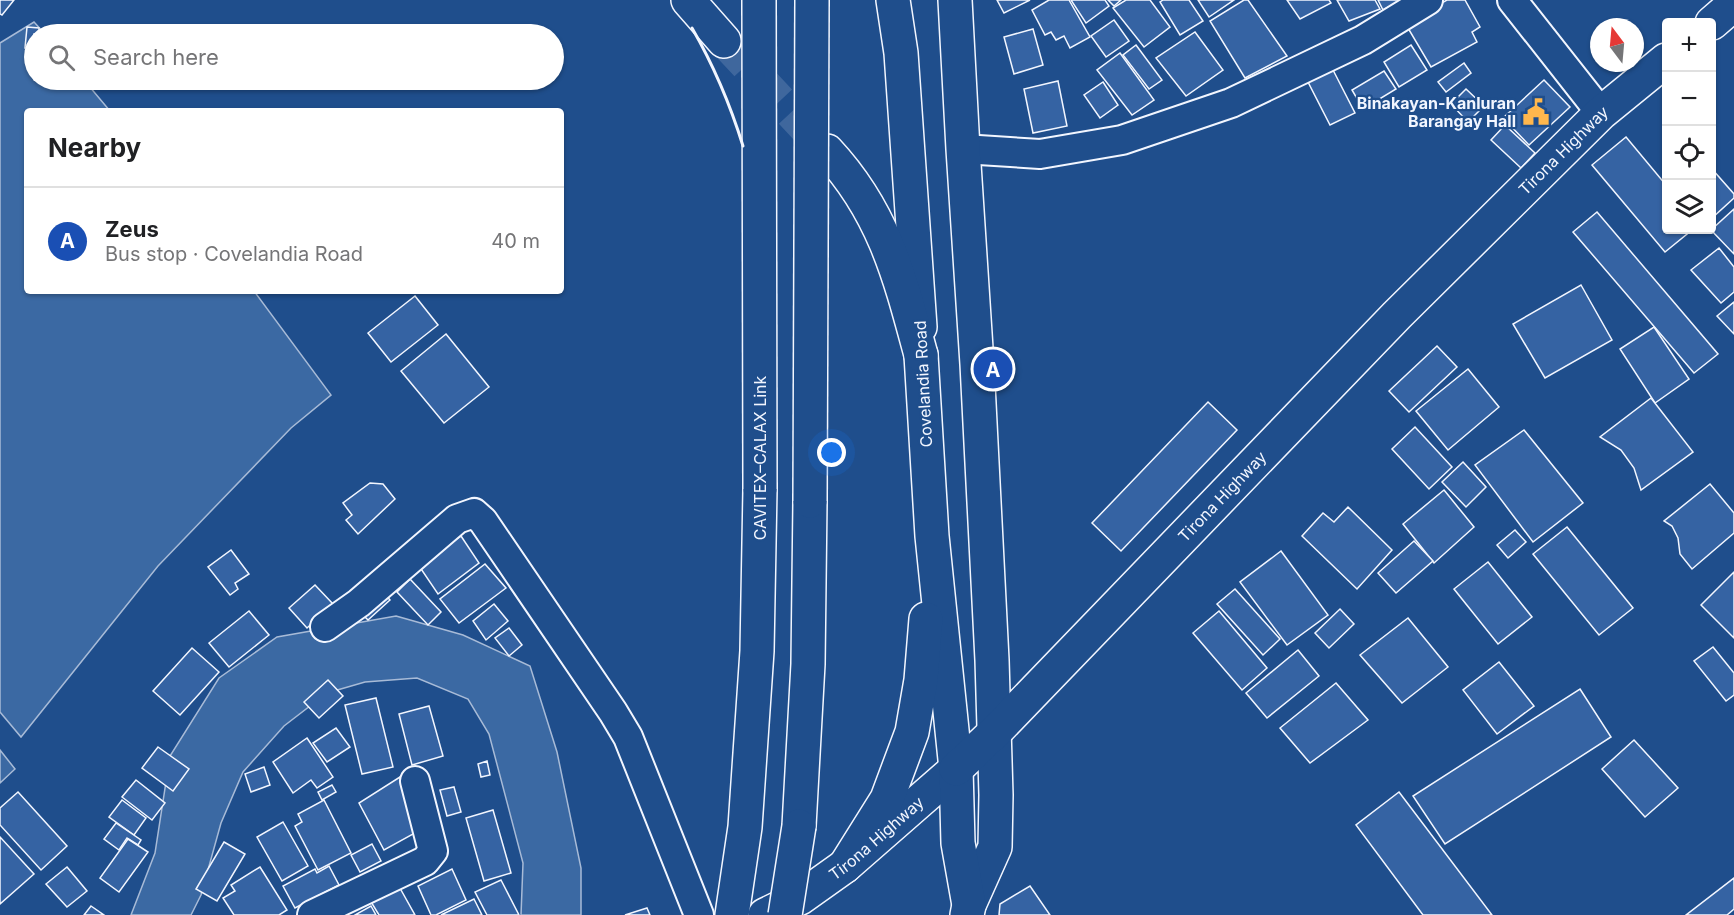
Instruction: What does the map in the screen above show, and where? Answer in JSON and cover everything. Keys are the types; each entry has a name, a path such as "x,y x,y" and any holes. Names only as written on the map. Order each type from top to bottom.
{"main road":[{"path":"688,0 724,41"},
{"name":"CAVITEX–CALAX Link","path":"732,915 745,827 757,651 760,489 759,0"},
{"path":"785,915 799,826 808,664 812,0"},
{"name":"Covelandia Road","path":"893,0 901,53 910,166 932,536 956,769 958,843 968,910"},
{"path":"955,0 977,364 995,732 995,847 968,910"},
{"path":"1716,20 1734,4"},
{"name":"Tirona Highway","path":"765,915 800,898 844,866 995,732 1389,324 1601,113 1662,63"},
{"path":"827,151 851,178 875,218 896,267 921,355"},
{"path":"844,866 887,799 912,732 921,680 932,536"}],"street":[{"path":"963,149 1040,154 1122,140 1231,103 1363,40 1428,0"},
{"path":"1512,0 1601,113"},
{"path":"325,627 359,603 457,519 474,513 483,521 628,737 699,915"},
{"path":"312,915 425,861 433,850 415,782"}],"water":[{"path":"24,28 24,90 92,90 107,108 24,108 24,294 256,294 331,395 291,428 158,566 21,737 0,712 0,43"},
{"path":"396,616 463,635 530,666 557,752 581,868 581,915 521,915 523,863 489,734 468,699 417,678 365,682 327,693 284,726 243,772 221,823 201,895 191,915 131,915 155,853 170,756 219,678 277,637"},
{"path":"0,750 15,769 0,783"}],"building":[{"path":"0,0 14,0 2,15 0,14"},
{"path":"997,0 1030,0 1004,13"},
{"path":"1049,0 1069,0 1090,37 1070,48 1064,36 1056,40 1051,32 1045,35 1032,10"},
{"path":"1071,0 1105,0 1109,6 1086,23"},
{"path":"1108,0 1121,0 1114,6"},
{"path":"1126,0 1150,0 1170,27 1144,47 1113,8"},
{"path":"1189,0 1203,21 1180,35 1160,2"},
{"path":"1198,0 1234,0 1209,17"},
{"path":"1244,0 1248,0 1287,56 1245,78 1210,21"},
{"path":"1287,0 1329,0 1331,3 1300,19"},
{"path":"1337,0 1375,0 1380,9 1349,21"},
{"path":"1378,0 1402,0 1383,10"},
{"path":"1447,0 1465,0 1480,27 1472,32 1477,42 1431,67 1405,23"},
{"path":"1114,20 1129,41 1106,57 1091,36"},
{"path":"1033,29 1043,65 1014,74 1004,37"},
{"path":"1195,32 1223,70 1186,96 1156,58"},
{"path":"1136,45 1162,80 1149,89 1123,55"},
{"path":"1411,45 1427,70 1399,87 1384,62"},
{"path":"1120,53 1154,100 1132,115 1097,70"},
{"path":"1464,63 1471,73 1446,92 1438,82"},
{"path":"1332,68 1355,113 1330,125 1307,80"},
{"path":"1384,71 1396,89 1363,109 1352,90"},
{"name":"Binakayan-Kanluran Barangay Hall","path":"1544,80 1570,107 1529,145 1503,118"},
{"path":"1058,81 1067,126 1033,133 1024,89"},
{"path":"1103,82 1118,105 1100,118 1084,95"},
{"path":"1466,89 1484,106 1468,122 1451,104"},
{"path":"1505,125 1535,153 1521,168 1491,140"},
{"path":"1626,137 1662,180 1662,234 1687,234 1665,252 1592,165"},
{"path":"1716,174 1734,194 1734,198 1716,214"},
{"path":"1734,209 1734,254 1715,234 1716,225"},
{"path":"1597,212 1718,354 1694,373 1573,232"},
{"path":"1719,248 1734,267 1734,292 1721,303 1691,270"},
{"path":"1581,285 1612,340 1545,378 1513,324"},
{"path":"415,296 438,325 391,362 368,333"},
{"path":"1734,302 1734,334 1717,316"},
{"path":"1654,327 1689,379 1655,403 1620,349"},
{"path":"446,334 489,387 444,423 401,371"},
{"path":"1437,346 1457,367 1409,412 1389,391"},
{"path":"1468,369 1499,407 1448,450 1416,411"},
{"path":"1651,398 1693,452 1641,490 1634,468 1621,450 1600,437"},
{"path":"1208,402 1237,430 1121,551 1092,523"},
{"path":"1415,427 1452,467 1429,489 1392,449"},
{"path":"1524,430 1583,503 1533,542 1475,465"},
{"path":"1463,462 1486,487 1466,507 1442,482"},
{"path":"370,483 383,484 395,499 358,534 346,520 352,515 343,503"},
{"path":"1710,484 1734,513 1734,533 1692,569 1680,554 1678,538 1672,526 1664,521"},
{"path":"1444,490 1474,527 1434,563 1403,524"},
{"path":"1348,507 1392,550 1357,589 1302,536 1323,513 1334,522"},
{"path":"1567,527 1633,608 1599,635 1533,554"},
{"path":"1515,530 1526,542 1508,558 1497,545"},
{"path":"461,536 479,563 438,594 417,563"},
{"path":"1414,541 1433,561 1396,593 1378,573"},
{"path":"231,550 249,574 235,583 238,589 230,595 208,567"},
{"path":"1281,551 1328,615 1287,645 1240,582"},
{"path":"1488,562 1532,617 1498,644 1454,589"},
{"path":"485,564 506,588 459,623 440,599"},
{"path":"1734,572 1734,638 1701,605"},
{"path":"410,579 441,612 428,625 397,592"},
{"path":"315,585 333,604 307,628 289,608"},
{"path":"380,589 390,600 368,620 358,610"},
{"path":"1235,589 1280,639 1263,655 1217,604"},
{"path":"494,604 508,621 486,640 473,621"},
{"path":"1340,609 1354,624 1329,648 1315,633"},
{"path":"249,611 269,635 229,667 209,643"},
{"path":"1219,611 1267,668 1242,690 1193,633"},
{"path":"1408,618 1448,667 1402,703 1360,655"},
{"path":"509,628 522,645 509,656 495,638"},
{"path":"1713,647 1734,673 1734,695 1726,701 1694,661"},
{"path":"192,648 219,672 180,715 153,691"},
{"path":"1298,650 1319,676 1267,718 1246,693"},
{"path":"1499,662 1534,706 1497,734 1463,690"},
{"path":"328,680 343,696 319,718 304,702"},
{"path":"1336,683 1368,720 1310,763 1280,728"},
{"path":"1580,689 1611,737 1445,844 1413,796"},
{"path":"376,698 393,767 362,774 345,705"},
{"path":"429,706 443,756 412,765 399,714"},
{"path":"336,728 350,747 327,762 313,743"},
{"path":"307,738 333,777 317,788 311,780 293,793 273,762"},
{"path":"1634,740 1678,788 1645,817 1602,769"},
{"path":"158,747 189,769 173,791 142,768"},
{"path":"487,761 490,775 481,777 478,764"},
{"path":"264,767 270,785 251,792 245,774"},
{"path":"400,777 415,833 384,850 359,803"},
{"path":"136,780 165,803 152,820 122,797"},
{"path":"332,785 336,792 322,800 318,792"},
{"path":"454,787 461,812 447,816 440,790"},
{"path":"18,792 67,846 41,870 0,825 0,808"},
{"path":"1399,792 1492,915 1423,915 1356,825"},
{"path":"122,800 146,818 134,835 109,817"},
{"path":"324,800 351,853 318,870 295,826 302,822 298,814"},
{"path":"493,810 511,873 484,881 466,818"},
{"path":"283,822 308,866 282,881 257,837"},
{"path":"116,823 141,840 138,845 127,838 119,850 104,839"},
{"path":"0,837 34,874 0,904"},
{"path":"128,839 148,852 119,892 100,878"},
{"path":"224,842 245,854 217,901 196,889"},
{"path":"372,844 381,861 360,872 351,855"},
{"path":"329,866 339,885 295,908 283,886 315,869 317,873"},
{"path":"67,867 87,891 67,907 46,884"},
{"path":"260,867 287,910 279,915 234,915 223,898 235,891 231,885"},
{"path":"452,869 466,900 436,915 431,915 418,886"},
{"path":"1734,878 1734,909 1727,915 1686,915"},
{"path":"501,880 519,915 487,915 475,892"},
{"path":"396,881 415,915 379,915 368,897"},
{"path":"1030,886 1050,915 999,915 1000,904"},
{"path":"474,899 482,915 441,915"},
{"path":"91,906 104,915 84,915"},
{"path":"371,906 376,915 355,915"},
{"path":"647,908 650,915 625,915"}],"tunnel":[{"path":"724,41 825,149"}],"wall":[{"path":"692,28 721,85 743,146"}],"place":[{"name":"Binakayan-Kanluran Barangay Hall","path":"1536,112"},
{"name":"Zeus","path":"993,369"}]}
